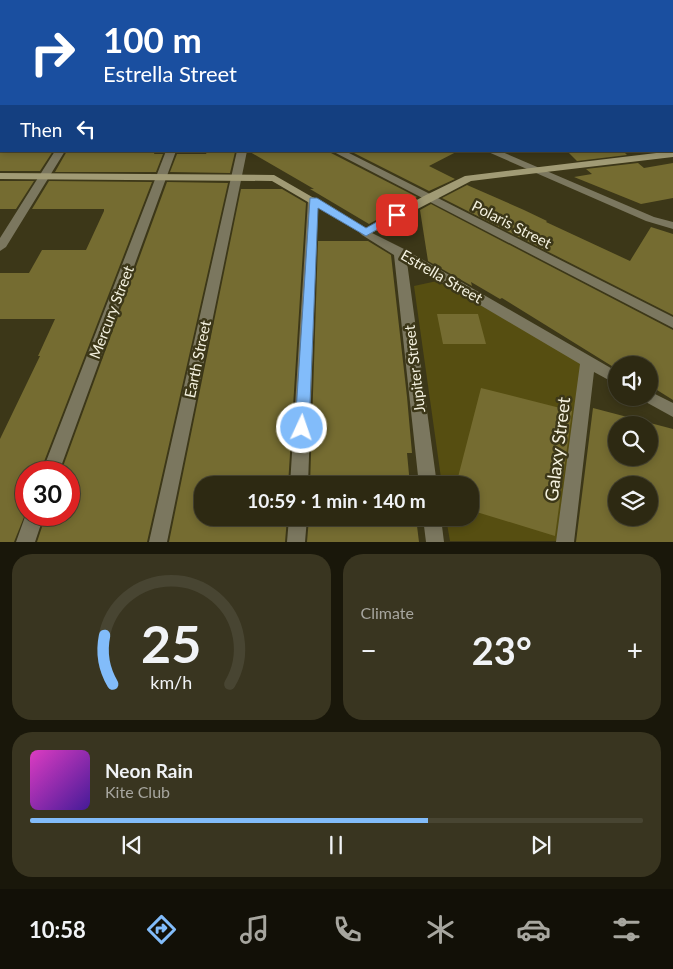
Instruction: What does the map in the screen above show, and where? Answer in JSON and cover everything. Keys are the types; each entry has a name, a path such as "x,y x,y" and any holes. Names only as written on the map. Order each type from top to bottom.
{"street":[{"path":"0,247 59,152"},
{"name":"Mercury Street","path":"54,461 171,152"},
{"name":"Earth Street","path":"158,542 242,152"},
{"name":"Polaris Street","path":"339,152 673,323"},
{"path":"493,152 650,219 673,226"},
{"path":"366,233 428,198 470,178 537,172 648,154 673,154"},
{"name":"Estrella Street","path":"0,176 274,178 608,373"},
{"path":"299,476 313,200"},
{"name":"Jupiter Street","path":"400,252 427,476"},
{"name":"Galaxy Street","path":"565,542 588,362"},
{"path":"658,402 673,411"},
{"path":"25,542 30,526"},
{"path":"296,542 297,526"},
{"path":"433,526 435,542"}],"shaded area":[{"path":"437,281 584,363 559,541 450,541 447,526 479,526 479,476 441,476 414,286"}],"building":[{"path":"0,152 52,152 40,171 0,171"},
{"path":"66,152 155,152 154,154 163,154 156,172 55,172"},
{"path":"207,152 235,152 230,173 170,172 177,154 206,154"},
{"path":"250,152 330,152 417,197 404,205 392,206 392,211 369,224 310,189 314,189"},
{"path":"352,152 456,152 429,166 455,179 429,191"},
{"path":"568,152 624,152 627,155 577,161"},
{"path":"638,163 644,168 673,163 673,198 641,204 574,177 592,174 586,169"},
{"path":"0,181 34,181 16,209 0,209"},
{"path":"49,181 152,182 44,461 15,461 15,526 20,526 14,542 0,542 0,439 40,356 38,356 55,319 0,319 0,273 29,273 42,250 86,250 104,211 104,209 32,209"},
{"path":"167,182 228,183 147,542 37,542 42,526 80,526 80,461 65,461"},
{"path":"467,185 630,261 651,227 673,234 673,315 442,198"},
{"path":"241,189 282,189 306,203 289,476 194,476 194,526 286,526 285,542 169,542"},
{"path":"431,204 673,330 673,400 658,391 658,356 608,356 608,364 502,298 500,299 471,282 472,286 428,261 420,210"},
{"path":"318,241 368,241 391,255 412,453 407,453 409,476 310,476"},
{"path":"437,314 478,314 486,344 443,344"},
{"path":"481,388 572,411 555,536 479,513 479,476 458,476"},
{"path":"593,408 623,416 608,416 608,466 658,466 658,425 673,429 673,542 576,542"},
{"path":"308,526 417,526 419,542 307,542"}],"route":[{"path":"302,428 313,200 366,233 397,215"}]}
